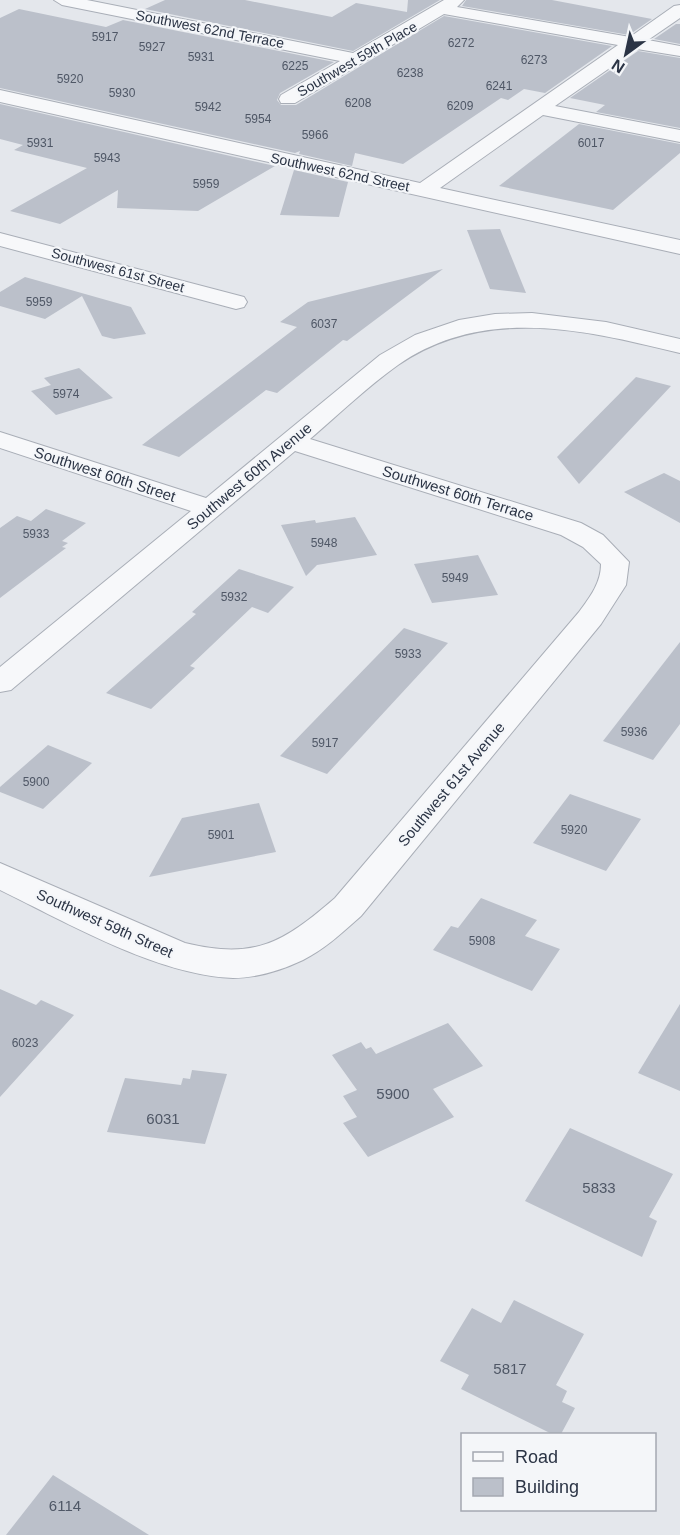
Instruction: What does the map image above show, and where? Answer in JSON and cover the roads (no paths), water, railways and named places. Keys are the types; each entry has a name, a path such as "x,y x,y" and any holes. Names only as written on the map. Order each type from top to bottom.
{"street":[{"name":"Southwest 62nd Terrace","path":"62,0 357,59"},
{"name":"Southwest 59th Place","path":"288,99 449,4"},
{"path":"449,4 680,51"},
{"path":"425,189 680,10"},
{"name":"Southwest 62nd Street","path":"0,96 228,148 425,189 680,248"},
{"path":"540,109 680,136"},
{"name":"Southwest 61st Street","path":"0,239 236,302"},
{"name":"Southwest 60th Avenue","path":"0,682 389,360 420,341 467,326 522,319 579,323 680,346"},
{"name":"Southwest 60th Street","path":"0,440 210,508"},
{"name":"Southwest 60th Terrace","path":"291,441 571,529 593,541 615,562"},
{"name":"Southwest 61st Avenue","path":"248,964 286,953 306,944 330,926 348,907 590,618 611,585 615,576 615,562"},
{"name":"Southwest 59th Street","path":"0,875 156,949 203,963 227,966 248,964"}]}
